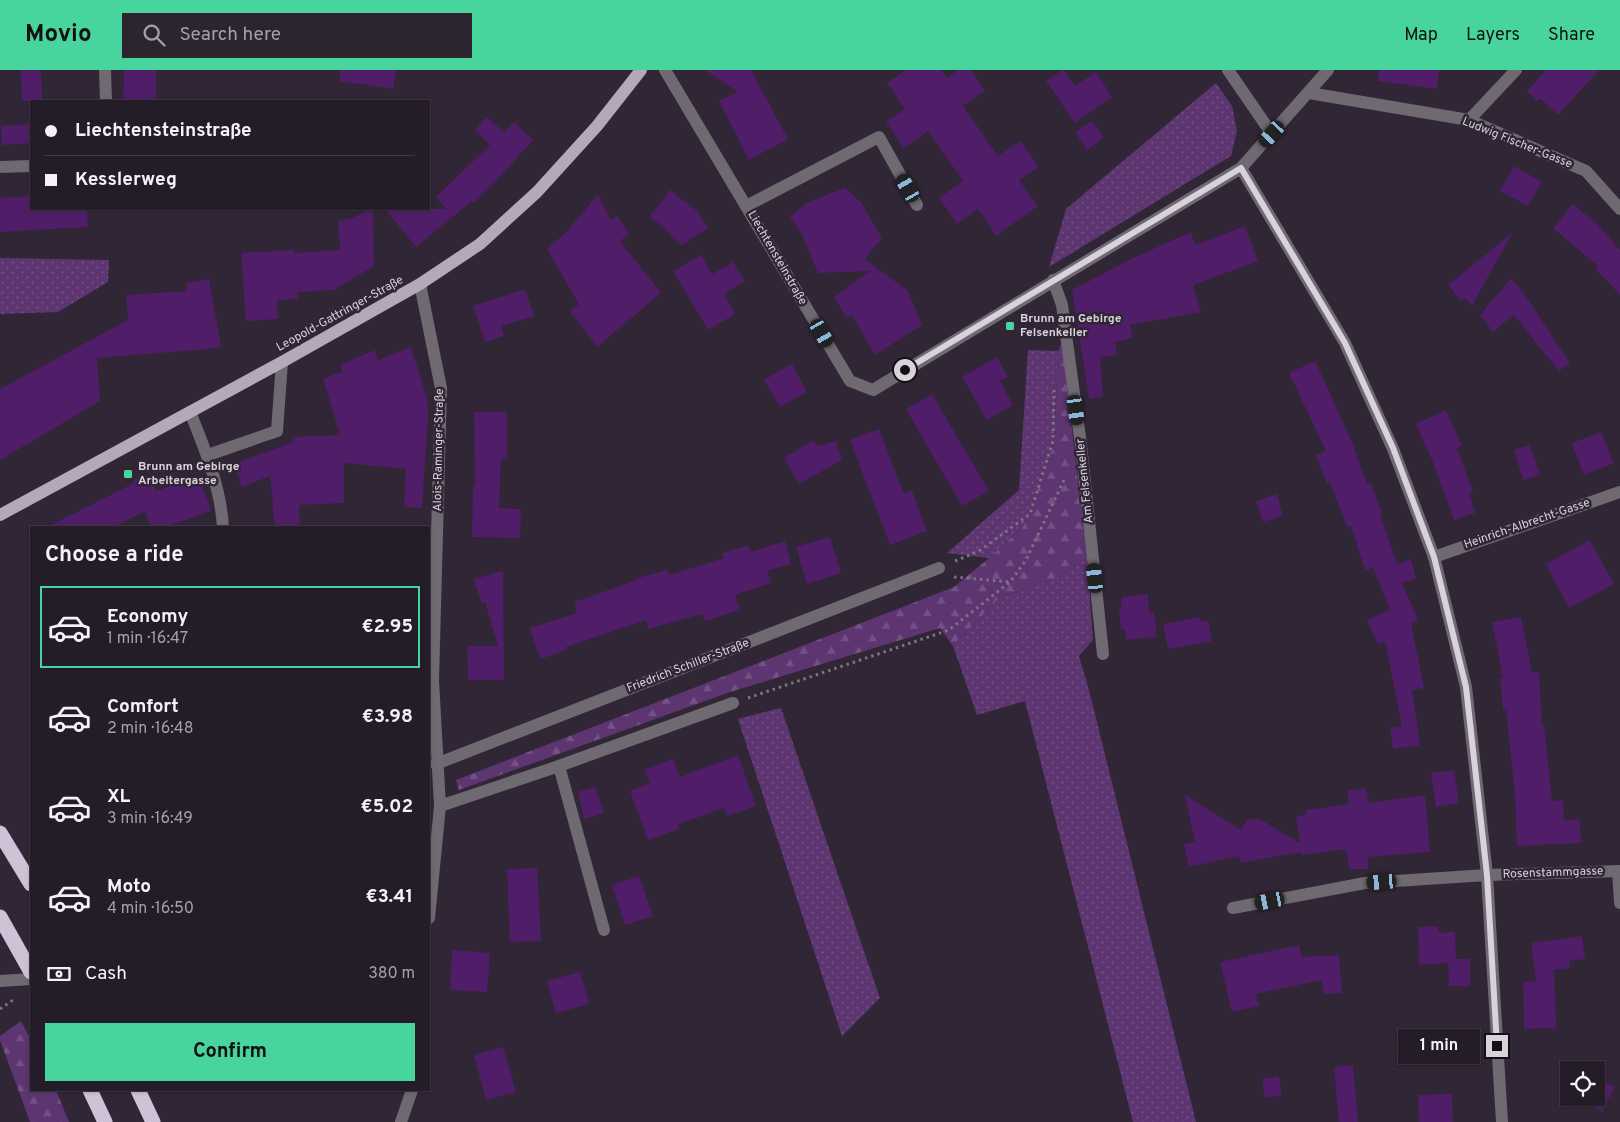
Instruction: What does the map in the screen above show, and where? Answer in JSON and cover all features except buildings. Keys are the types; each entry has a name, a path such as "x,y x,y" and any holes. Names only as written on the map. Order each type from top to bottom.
{"highway":[{"path":"0,832 30,882"},
{"path":"0,917 30,970"},
{"path":"90,1091 104,1122"},
{"path":"138,1091 153,1122"}],"main road":[{"name":"Leopold-Gattringer-Straße","path":"0,515 282,362 420,284 480,244 537,192 597,126 641,70"}],"street":[{"path":"105,70 106,100"},
{"name":"Liechtensteinstraße","path":"665,70 850,381 873,390 1241,168 1328,70"},
{"path":"1228,70 1272,134"},
{"path":"1469,120 1516,70"},
{"name":"Ludwig Fischer-Gasse","path":"1309,93 1469,120 1586,171 1620,209"},
{"path":"746,206 879,137 917,206"},
{"path":"0,167 30,166"},
{"path":"1241,168 1345,343 1393,448 1434,557 1466,687 1487,875 1502,1122"},
{"name":"Am Felsenkeller","path":"1053,280 1062,305 1081,445 1103,654"},
{"name":"Alois-Raminger-Straße","path":"420,284 441,388 433,680 436,764 440,806 430,908"},
{"path":"208,455 277,431 282,362"},
{"path":"190,412 208,455 222,512 223,526"},
{"name":"Heinrich-Albrecht-Gasse","path":"1434,557 1620,492"},
{"name":"Friedrich Schiller-Straße","path":"436,764 939,568"},
{"path":"440,806 560,766 733,703"},
{"path":"560,766 604,930"},
{"path":"1619,871 1620,903"},
{"name":"Rosenstammgasse","path":"1233,908 1365,883 1487,875 1619,871"},
{"path":"0,981 30,979"},
{"path":"401,1122 412,1091"}],"path":[{"path":"1010,582 946,577 939,568 979,551 1030,514 1053,441 1054,384"},
{"path":"733,703 949,630 1010,582 1026,560 1081,445"}],"green space":[{"path":"1216,83 1232,106 1237,131 1231,156 1049,267 1066,209"},
{"path":"0,258 109,260 108,282 58,312 0,314"},
{"path":"1062,343 1087,558 1061,576 999,598 953,646 940,628 730,692 459,790 456,780 954,587 1023,527 1054,445 1058,351"},
{"path":"1028,350 1058,351 1054,445 1023,527 989,558 947,553 1019,490"},
{"path":"1087,558 1093,640 1079,656 1196,1122 1133,1122 1025,701 977,715 953,646 999,598 1061,576"},
{"path":"781,708 880,998 842,1036 738,719"},
{"path":"21,1021 30,1038 30,1091 56,1091 69,1122 30,1122 0,1036"}],"place":[{"name":"Brunn am Gebirge Felsenkeller","path":"1010,326"},
{"name":"Brunn am Gebirge Arbeitergasse","path":"128,474"}],"route":[{"path":"905,370 1241,168 1345,343 1393,448 1434,557 1466,687 1487,875 1497,1046"}]}
